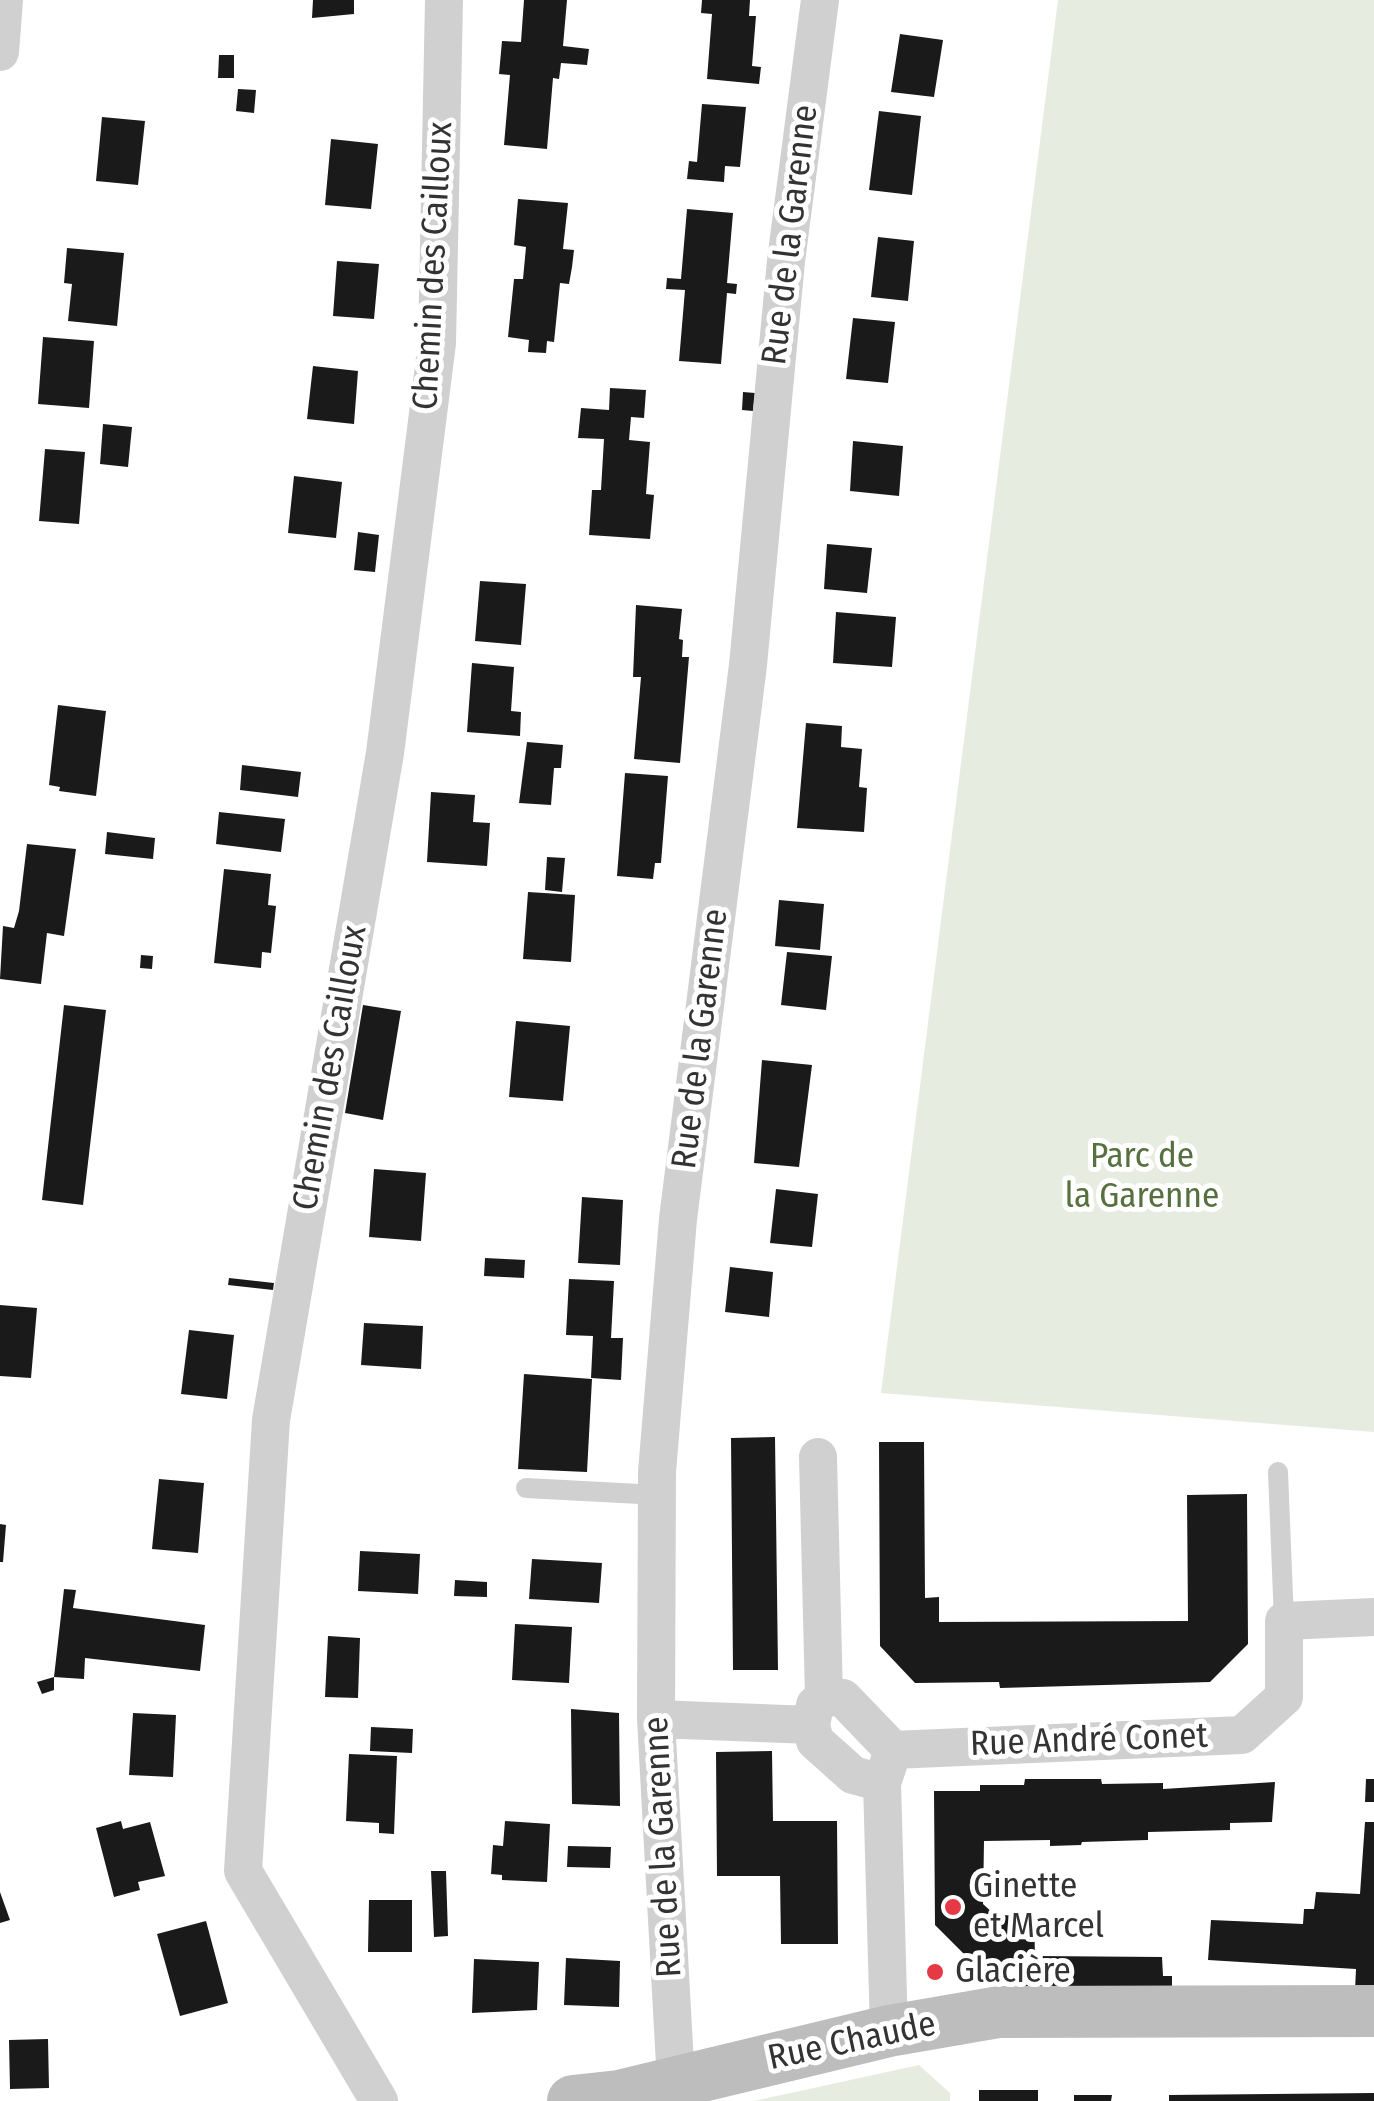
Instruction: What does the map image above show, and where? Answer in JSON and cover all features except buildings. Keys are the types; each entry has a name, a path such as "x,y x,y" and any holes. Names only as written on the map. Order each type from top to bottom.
{"street":[{"path":"0,52 4,0"},
{"name":"Chemin des Cailloux","path":"378,2101 242,1871 271,1420 385,752 437,343 444,0"},
{"name":"Rue de la Garenne","path":"676,2083 656,1719 659,1495 678,1219 748,665 786,260 820,0"},
{"path":"818,1457 815,1740 852,1775 887,1766 889,2031"},
{"path":"1284,1621 1374,1617"},
{"name":"Rue André Conet","path":"887,1766 1242,1735 1284,1697 1284,1621"},
{"path":"656,1719 817,1711"},
{"name":"Rue Chaude","path":"603,2099 889,2031 999,2012 1374,2012"}],"lane":[{"path":"1278,1472 1284,1621"},
{"path":"526,1488 659,1495"}],"green space":[{"name":"Parc de la Garenne","path":"1058,0 1374,0 1374,1432 881,1393"},
{"path":"919,2065 950,2093 950,2101 754,2101"}],"place":[{"name":"Ginette et Marcel","path":"953,1907"},
{"name":"Glacière","path":"935,1972"}]}
